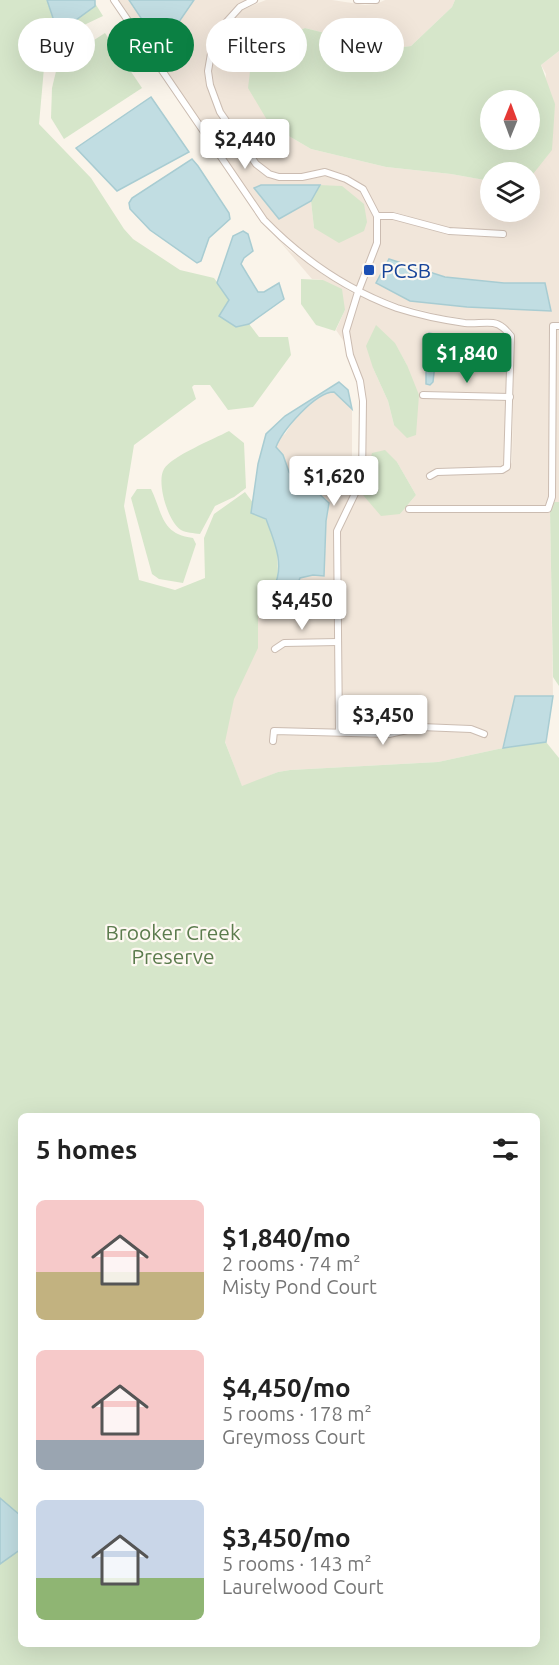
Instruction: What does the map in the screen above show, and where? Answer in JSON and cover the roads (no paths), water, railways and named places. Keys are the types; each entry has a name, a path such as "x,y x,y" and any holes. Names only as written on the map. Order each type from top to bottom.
{"street":[{"path":"114,0 264,220 291,247 358,292 400,309 440,319 467,323 493,323 504,327 511,336 507,467 502,470 437,472 430,476"},
{"path":"254,0 240,7 221,28 213,42 208,70 210,85 220,112 256,164 269,174 279,177 302,177 325,172 346,179 363,189 377,216 377,243 346,331 350,355 360,381 363,401 362,478 337,531 339,732"},
{"path":"357,0 376,0"},
{"path":"377,216 393,216 449,231 503,234"},
{"path":"410,509 548,508 552,497 553,326 559,326"},
{"path":"423,395 510,397"},
{"path":"275,649 284,643 338,642"},
{"path":"273,741 274,731 389,734 421,727 471,729 484,734"}],"water":[{"path":"47,0 95,0 95,6 79,18 53,18"},
{"path":"129,0 194,0 182,18 141,18"},
{"path":"151,97 189,152 117,191 76,148"},
{"path":"192,159 229,213 230,219 209,238 201,261 197,263 150,230 130,209 129,203 132,198"},
{"path":"261,185 320,185 311,201 279,219 254,188"},
{"path":"243,231 248,234 253,251 244,258 241,264 258,292 264,292 279,283 284,299 249,324 236,327 219,316 229,300 217,283 233,236"},
{"path":"389,259 445,277 504,283 545,283 551,311 467,307 410,301 376,283"},
{"path":"429,333 469,341 496,342 500,352 496,356 436,355 433,382 430,385 426,384 426,338"},
{"path":"339,382 348,390 352,409 334,392 318,398 300,413 276,447 283,455 289,472 329,503 324,576 313,575 300,578 293,597 276,597 273,588 277,580 279,562 275,545 266,519 251,513 258,464 266,434 285,416"},
{"path":"515,696 553,696 546,742 503,748"},
{"path":"0,1498 18,1513 18,1551 0,1564"}],"place":[{"name":"PCSB","path":"369,270"}],"park label":[{"name":"Brooker Creek Preserve","path":"173,944"}]}
